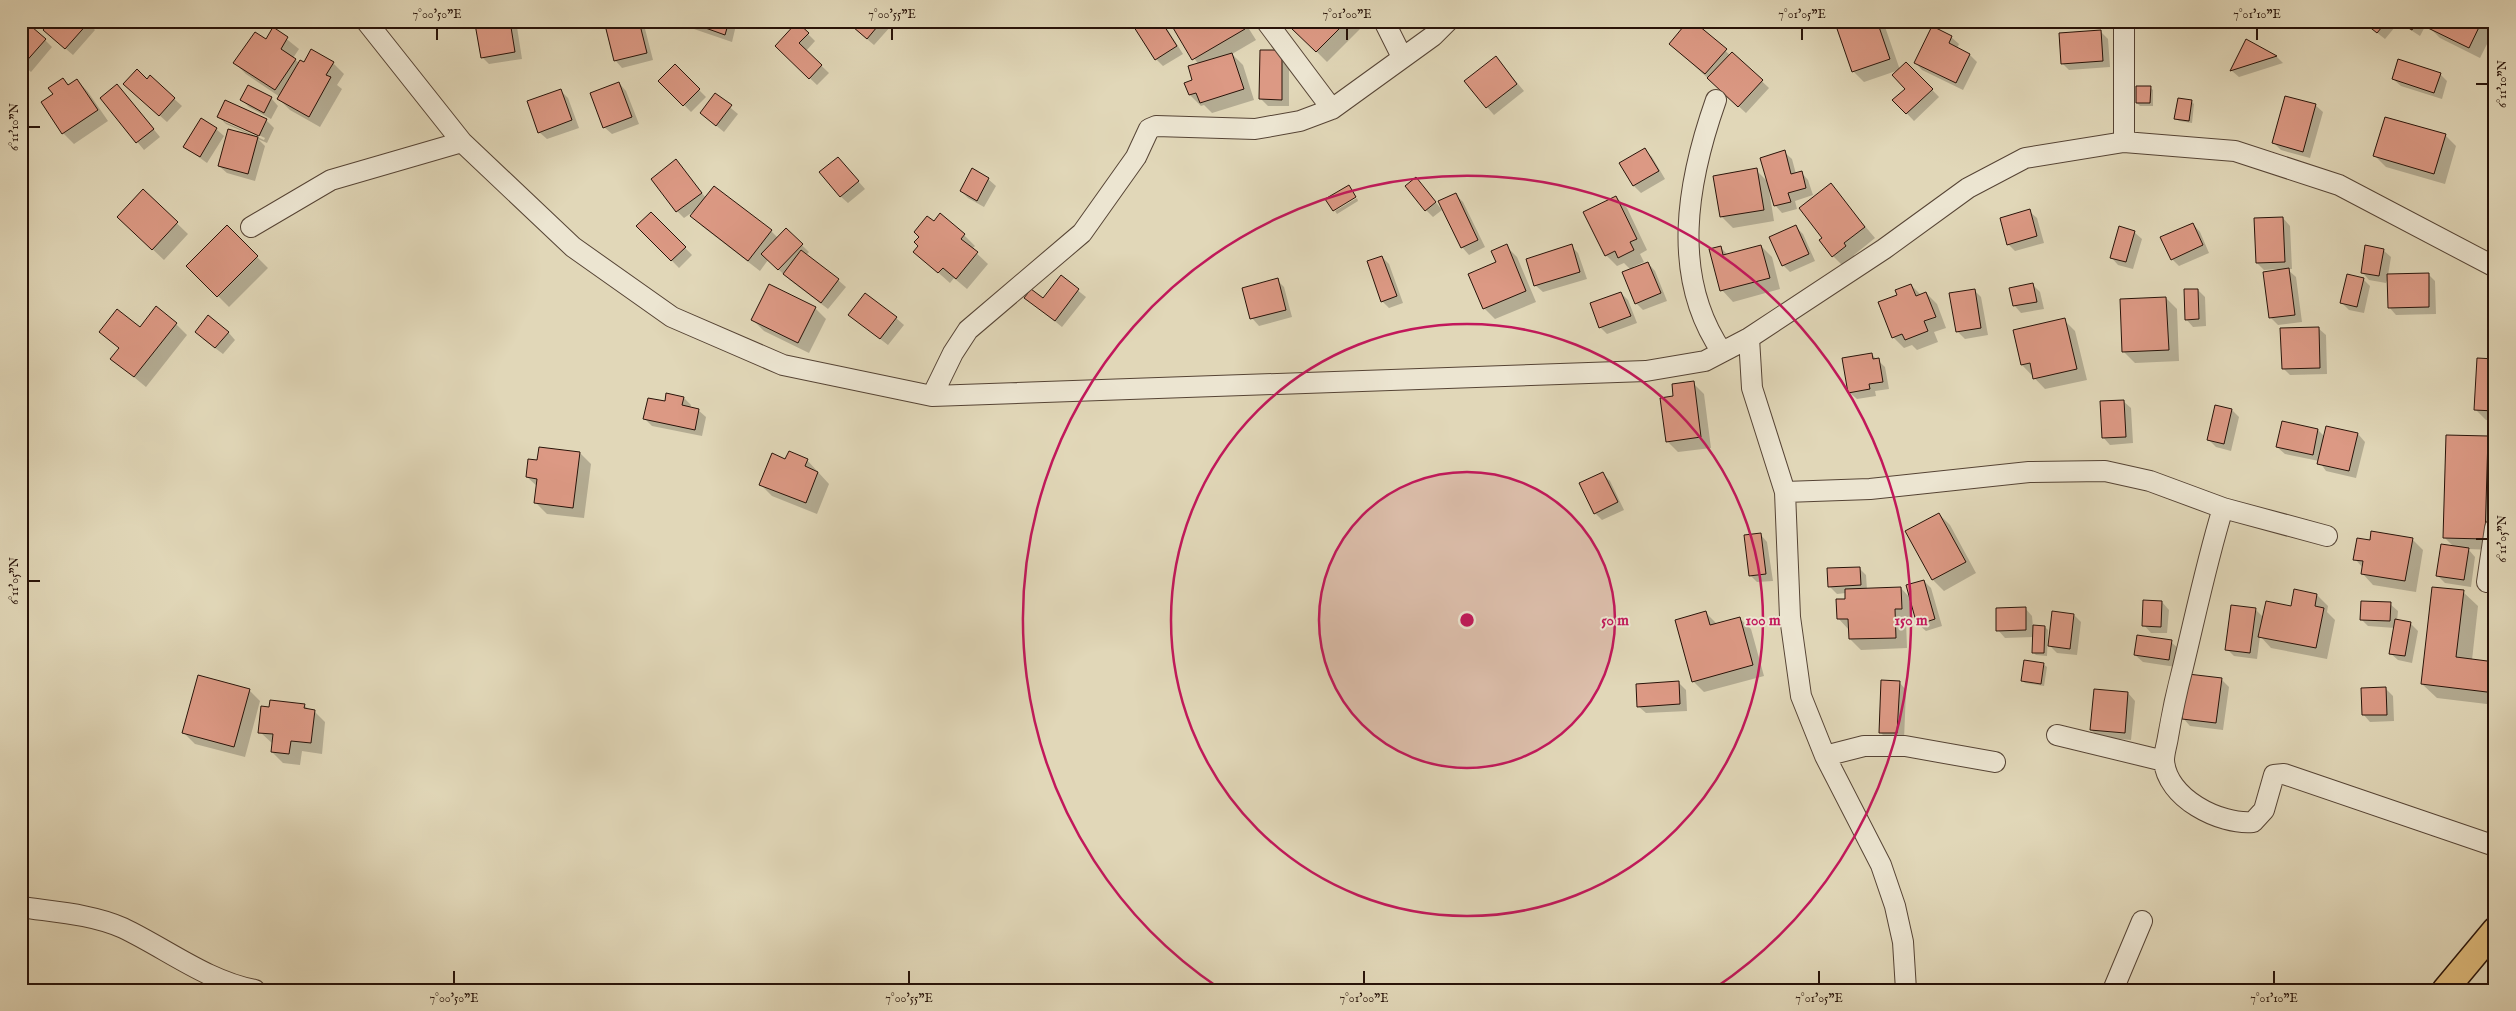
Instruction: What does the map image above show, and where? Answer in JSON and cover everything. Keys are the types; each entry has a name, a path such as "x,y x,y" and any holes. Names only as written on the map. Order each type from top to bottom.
{"main road":[{"path":"2446,990 2495,930"}],"street":[{"path":"366,21 462,142 573,247 672,317 783,365 932,396 1646,371 1705,362 1749,338 1884,249 1968,188 2025,158 2124,142 2235,151 2339,185 2495,267"},
{"path":"1266,21 1332,109"},
{"path":"1384,21 1402,57"},
{"path":"932,396 953,353 968,330 1082,233 1136,157 1149,129 1156,126 1255,129 1300,121 1332,109 1433,36 1448,21"},
{"path":"2124,21 2124,142"},
{"path":"1716,100 1691,185 1689,250 1693,285 1700,310 1708,332 1722,352"},
{"path":"251,227 332,180 462,142"},
{"path":"1749,338 1752,388 1784,492 1790,617 1795,665 1801,696 1825,756 1881,865 1895,906 1903,942 1906,990"},
{"path":"1784,492 1870,490 2029,472 2105,471 2150,481 2223,508 2328,536"},
{"path":"2223,508 2204,570 2173,706 2164,761 2172,782 2187,801 2220,818 2240,823 2252,822 2264,810 2274,775 2284,774 2495,846"},
{"path":"2487,582 2495,528"},
{"path":"2057,735 2164,761"},
{"path":"1825,756 1864,746 1905,746 1995,762"},
{"path":"21,906 74,915 121,928 232,986 255,990"},
{"path":"2113,990 2142,921"}],"building":[{"path":"21,21 25,21 46,39 23,65 21,64"},
{"path":"51,21 89,22 65,49 43,30"},
{"path":"492,21 510,21 515,52 481,58 475,24"},
{"path":"604,21 639,21 647,53 614,61"},
{"path":"686,21 729,21 725,35"},
{"path":"846,21 882,21 867,39"},
{"path":"1138,21 1161,21 1177,46 1155,60 1132,24"},
{"path":"1169,21 1241,21 1245,29 1192,60"},
{"path":"1298,21 1347,21 1316,52 1291,28"},
{"path":"1688,21 1693,21 1727,49 1705,74 1669,44"},
{"path":"1840,21 1877,21 1890,59 1852,72 1835,23"},
{"path":"2362,21 2387,21 2377,33"},
{"path":"2396,21 2417,21 2412,30"},
{"path":"2431,21 2482,21 2469,48 2428,28"},
{"path":"797,22 809,33 799,43 822,65 809,79 775,46"},
{"path":"1932,26 1952,36 1949,43 1970,54 1956,83 1914,63"},
{"path":"273,27 288,37 281,49 296,59 275,90 233,63 255,32 266,39"},
{"path":"2101,30 2103,61 2061,64 2059,33"},
{"path":"2246,39 2277,56 2230,71"},
{"path":"311,49 334,62 326,75 331,77 309,117 277,99 300,60 304,62"},
{"path":"1260,50 1282,50 1282,100 1259,99"},
{"path":"1732,52 1763,80 1738,107 1707,78"},
{"path":"1232,53 1244,89 1200,103 1196,93 1189,95 1184,83 1192,80 1188,66"},
{"path":"1496,56 1517,84 1486,108 1464,81"},
{"path":"2398,59 2441,73 2434,93 2392,79"},
{"path":"1906,62 1933,89 1906,114 1892,100 1905,89 1892,75"},
{"path":"675,64 700,89 683,106 658,81"},
{"path":"137,69 147,79 150,75 175,98 159,116 123,84"},
{"path":"63,78 68,85 77,79 98,110 62,134 41,102 53,94 48,88"},
{"path":"619,82 632,117 603,128 590,93"},
{"path":"117,84 154,129 136,143 100,98"},
{"path":"248,85 272,97 264,113 240,100"},
{"path":"2136,86 2151,86 2150,103 2136,103"},
{"path":"561,89 572,120 538,133 527,101"},
{"path":"715,93 732,105 716,126 700,113"},
{"path":"2285,96 2316,104 2303,152 2272,143"},
{"path":"2178,98 2192,100 2189,121 2174,119"},
{"path":"225,100 267,119 259,136 217,117"},
{"path":"2385,117 2446,134 2434,174 2373,156"},
{"path":"201,118 217,128 200,157 183,147"},
{"path":"228,129 258,137 248,174 218,166"},
{"path":"1645,148 1659,171 1633,186 1619,163"},
{"path":"1785,150 1791,174 1802,171 1806,188 1788,193 1791,202 1774,206 1760,158"},
{"path":"838,157 859,181 840,197 819,172"},
{"path":"676,159 702,193 676,212 651,179"},
{"path":"972,168 989,178 977,201 960,191"},
{"path":"1757,168 1764,210 1720,217 1713,176"},
{"path":"1416,177 1436,202 1425,211 1405,186"},
{"path":"1831,183 1865,227 1844,243 1846,246 1832,257 1819,240 1822,238 1799,208"},
{"path":"1349,185 1356,197 1333,211 1325,199"},
{"path":"714,186 772,230 748,261 690,216"},
{"path":"143,189 178,222 152,250 117,217"},
{"path":"1456,193 1478,240 1461,248 1438,201"},
{"path":"1616,196 1637,239 1630,242 1634,250 1618,258 1615,251 1605,256 1583,212"},
{"path":"2030,209 2037,236 2007,245 2000,218"},
{"path":"651,212 686,247 671,261 636,226"},
{"path":"940,213 965,234 961,239 978,252 956,279 943,268 938,273 913,252 918,246 914,242 919,237 914,232 927,216 934,221"},
{"path":"2283,217 2285,262 2256,263 2254,218"},
{"path":"2193,223 2203,245 2171,260 2160,237"},
{"path":"227,225 258,256 217,297 186,266"},
{"path":"1796,225 1809,254 1782,266 1769,237"},
{"path":"2119,226 2135,231 2126,262 2110,258"},
{"path":"786,228 803,244 778,270 761,254"},
{"path":"1507,244 1526,291 1483,309 1468,274 1496,262 1491,251"},
{"path":"1572,244 1580,272 1534,286 1526,259"},
{"path":"1761,245 1770,278 1720,291 1709,249 1721,246 1723,255"},
{"path":"2365,245 2384,249 2379,276 2361,273"},
{"path":"801,250 839,279 821,303 783,274"},
{"path":"1382,256 1397,296 1381,302 1367,261"},
{"path":"1648,262 1661,293 1635,304 1622,272"},
{"path":"2289,268 2295,315 2269,318 2263,272"},
{"path":"2429,273 2429,307 2388,308 2387,274"},
{"path":"2347,274 2364,278 2357,307 2340,303"},
{"path":"1061,275 1079,289 1055,321 1024,298 1031,289 1043,298"},
{"path":"1278,278 1286,310 1250,319 1242,288"},
{"path":"2033,283 2037,302 2013,306 2009,288"},
{"path":"769,284 816,307 798,343 751,320"},
{"path":"1911,284 1916,296 1926,292 1936,317 1924,321 1928,331 1905,340 1902,334 1892,338 1878,302 1897,295 1895,290"},
{"path":"1975,289 1981,328 1956,332 1949,293"},
{"path":"2184,289 2198,289 2199,319 2185,320"},
{"path":"1621,292 1631,316 1599,328 1590,303"},
{"path":"865,293 897,317 880,339 848,315"},
{"path":"2166,297 2169,350 2122,352 2120,299"},
{"path":"156,306 177,323 134,377 110,359 119,348 99,332 117,309 140,327"},
{"path":"2494,307 2495,349 2493,349"},
{"path":"208,315 229,332 215,348 195,332"},
{"path":"2065,318 2077,369 2033,379 2030,363 2021,365 2013,330"},
{"path":"2319,327 2320,368 2282,369 2280,328"},
{"path":"1872,353 1873,359 1879,358 1883,382 1869,384 1870,389 1848,393 1842,358"},
{"path":"2477,358 2495,359 2495,411 2474,410"},
{"path":"1694,381 1701,437 1666,442 1660,398 1673,396 1672,384"},
{"path":"666,393 684,397 682,405 699,409 695,430 643,419 648,398 665,401"},
{"path":"2124,400 2126,437 2102,438 2100,401"},
{"path":"2215,405 2232,409 2224,444 2207,440"},
{"path":"2282,421 2318,429 2313,455 2276,447"},
{"path":"2326,426 2358,433 2349,471 2317,464"},
{"path":"2446,435 2488,436 2485,539 2443,538"},
{"path":"539,447 580,452 573,508 534,503 537,479 526,477 528,459 537,460"},
{"path":"789,451 808,459 805,466 818,472 806,503 759,485 772,453 785,459"},
{"path":"1603,472 1618,502 1594,514 1579,483"},
{"path":"1939,513 1966,562 1932,580 1905,531"},
{"path":"2371,531 2413,538 2405,581 2361,574 2363,561 2353,560 2357,538 2370,540"},
{"path":"1761,533 1766,574 1749,576 1744,535"},
{"path":"2441,544 2469,548 2464,580 2436,576"},
{"path":"1860,567 1861,585 1828,587 1827,568"},
{"path":"1924,580 1935,619 1917,625 1906,585"},
{"path":"1901,587 1902,609 1895,609 1896,638 1849,639 1848,619 1837,619 1836,599 1845,599 1845,589"},
{"path":"2432,587 2464,590 2456,657 2495,662 2495,693 2421,684"},
{"path":"2294,589 2317,594 2315,606 2324,608 2316,648 2258,637 2266,601 2291,606"},
{"path":"2143,600 2162,601 2161,627 2142,626"},
{"path":"2361,601 2391,602 2390,621 2360,620"},
{"path":"2231,605 2256,608 2250,653 2225,650"},
{"path":"2026,607 2026,630 1996,631 1996,608"},
{"path":"1706,611 1710,625 1740,617 1753,665 1692,682 1675,620"},
{"path":"2052,611 2074,614 2070,649 2048,646"},
{"path":"2395,619 2411,622 2405,656 2389,654"},
{"path":"2033,625 2045,626 2044,653 2032,653"},
{"path":"2137,635 2172,640 2169,660 2134,655"},
{"path":"2024,660 2044,663 2041,684 2021,681"},
{"path":"2188,674 2222,678 2216,723 2182,719"},
{"path":"198,675 250,689 234,747 182,733"},
{"path":"1881,680 1900,681 1897,733 1879,733"},
{"path":"1679,681 1680,704 1637,707 1636,684"},
{"path":"2386,687 2387,715 2362,715 2361,688"},
{"path":"2094,689 2128,692 2125,733 2090,730"},
{"path":"270,700 305,704 304,708 315,710 311,743 291,741 289,754 271,752 273,734 258,733 261,706 269,707"}]}
